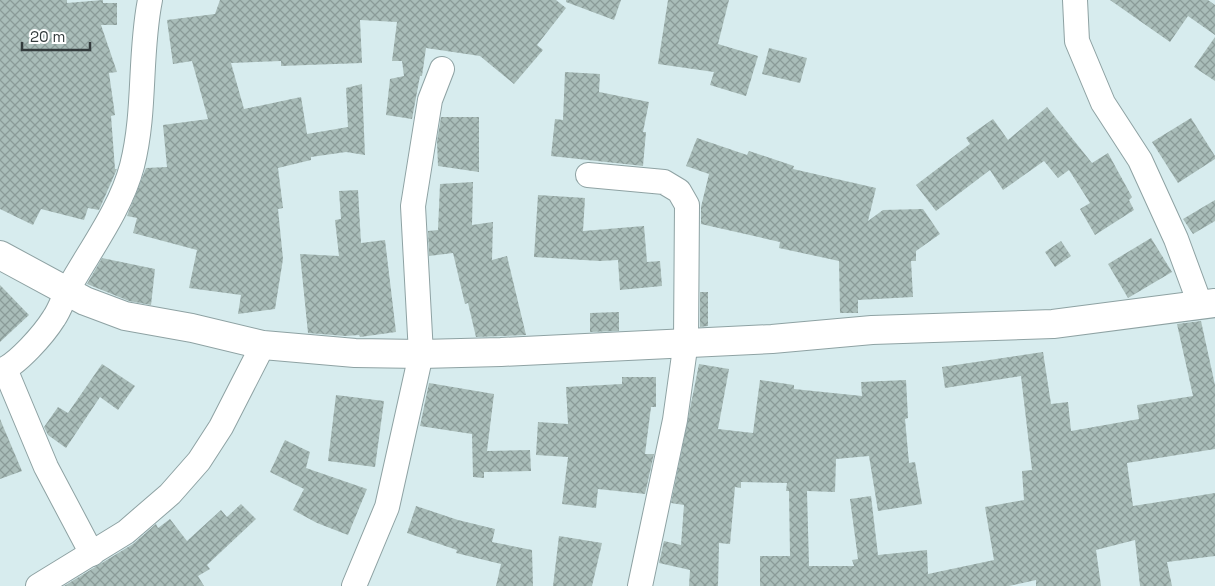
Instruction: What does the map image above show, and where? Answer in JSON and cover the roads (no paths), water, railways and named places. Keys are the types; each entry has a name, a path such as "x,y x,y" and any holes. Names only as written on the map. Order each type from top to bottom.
{"street":[{"path":"92,554 46,467 3,370 24,353 54,318 67,290 116,206 132,167 142,105 145,26 150,0"},
{"path":"0,255 85,301 125,316 192,328 263,345 355,353 421,354 772,339 872,330 1054,324 1207,303 1140,160 1103,103 1077,41 1075,0"},
{"path":"354,586 387,507 421,354 413,206 430,100 442,69"},
{"path":"588,175 664,182 679,191 688,205 686,342 675,420 640,586"},
{"path":"38,586 126,532 170,494 199,461 221,427 263,345"}]}
